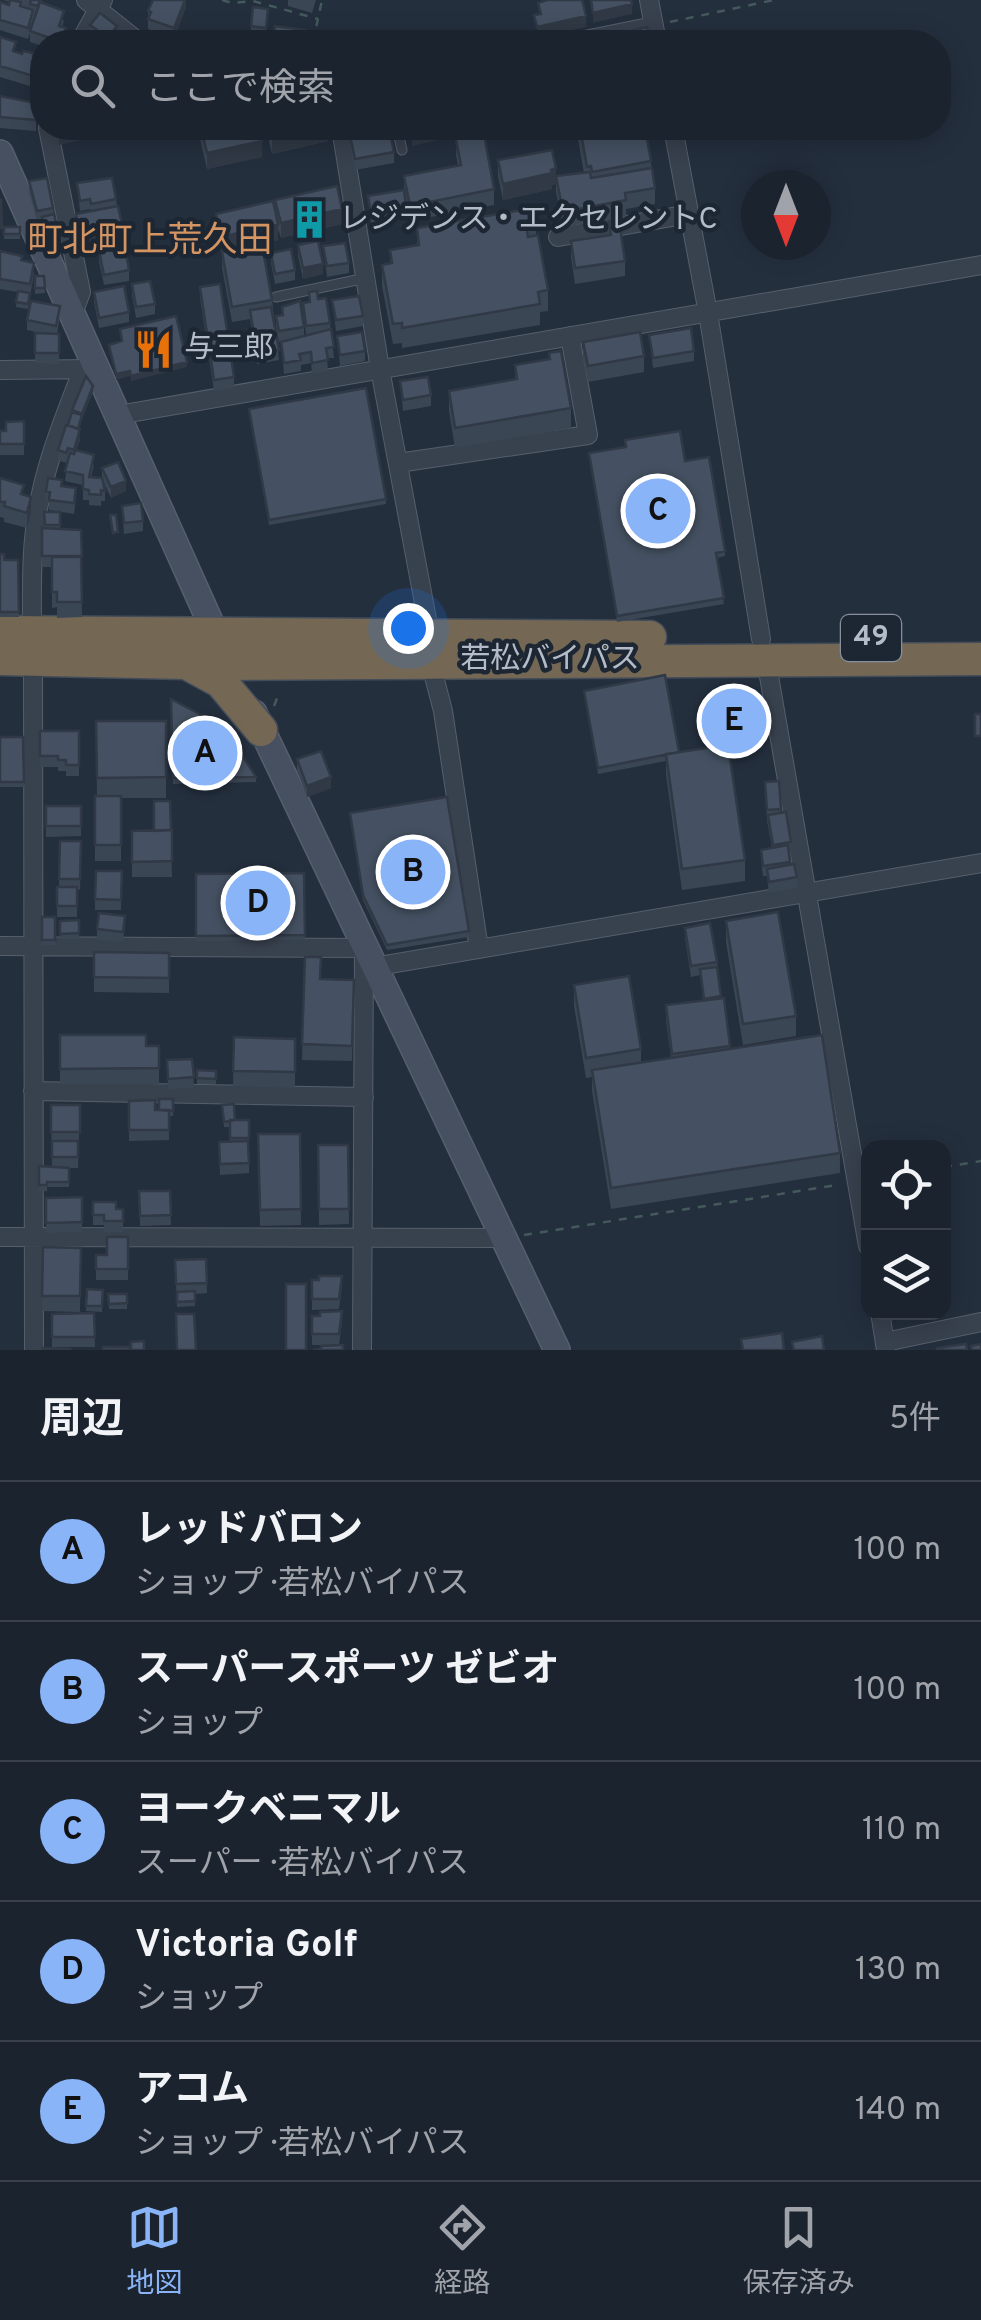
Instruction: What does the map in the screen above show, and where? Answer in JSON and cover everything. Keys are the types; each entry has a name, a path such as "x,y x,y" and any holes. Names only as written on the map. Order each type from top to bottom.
{"highway":[{"name":"若松バイパス","path":"764,649 981,638"},
{"name":"若松バイパス","path":"22,641 182,663 223,650 293,674 430,648"},
{"name":"若松バイパス","path":"0,659 22,641 223,650 764,649 981,659"},
{"path":"182,663 221,682 268,722"},
{"path":"268,722 266,684 282,669 293,674"}],"street":[{"path":"648,0 655,30"},
{"path":"85,30 96,3 126,30"},
{"path":"50,140 81,292 72,316"},
{"path":"343,140 380,369 443,711 479,950"},
{"path":"675,140 866,1230"},
{"path":"0,153 72,316 90,369 118,414 223,650 268,722 368,958 558,1350"},
{"path":"558,237 690,214"},
{"path":"118,414 981,265"},
{"path":"398,464 588,435 570,336"},
{"path":"0,370 90,369"},
{"path":"34,1350 35,946 22,641 44,480 59,428 90,369"},
{"path":"0,946 368,958 479,950 981,863"},
{"path":"362,1350 368,958"},
{"path":"32,1091 364,1097"},
{"path":"0,1237 503,1238"},
{"path":"881,1320 885,1346 981,1322"}],"lane":[{"path":"400,140 402,150"},
{"path":"276,296 366,278"}],"path":[{"path":"222,0 253,0 318,19"},
{"path":"316,30 322,0"},
{"path":"670,30 774,0"},
{"path":"268,722 276,697 293,674"},
{"path":"951,1166 981,1161"},
{"path":"503,1238 858,1181"}],"building":[{"path":"10,0 33,10 28,28 0,20 0,2 9,5"},
{"path":"153,0 185,0 174,28 148,19"},
{"path":"582,0 586,16 537,27 534,15 541,14 538,3"},
{"path":"591,0 631,0 632,4 593,13"},
{"path":"40,2 64,11 59,26 65,30 30,30"},
{"path":"253,7 268,9 266,28 251,26"},
{"path":"100,13 117,26 114,30 97,30 90,25"},
{"path":"0,37 16,42 13,51 30,52 30,75 0,66"},
{"path":"0,96 30,102 30,120 0,117"},
{"path":"204,140 262,141 207,153"},
{"path":"351,140 391,140 394,152 355,159"},
{"path":"456,140 485,140 494,189 410,206 404,176 461,165"},
{"path":"582,140 647,140 651,161 592,172 591,166 587,167"},
{"path":"552,150 556,168 552,173 503,184 498,160"},
{"path":"652,168 655,188 625,193 626,200 563,212 556,176 590,172 591,178"},
{"path":"47,178 53,208 37,211 29,181"},
{"path":"112,178 116,199 91,204 90,199 80,201 77,183"},
{"path":"337,186 342,209 281,223 275,200"},
{"path":"404,190 406,206 371,212 368,196"},
{"path":"273,201 278,224 221,237 216,214"},
{"path":"118,206 122,225 79,234 76,214"},
{"path":"534,208 536,223 526,225 528,237 538,235 548,290 538,292 540,304 402,328 402,323 393,324 382,265 392,263 390,250 419,245 417,228"},
{"path":"54,214 57,228 44,230 42,217"},
{"path":"619,221 625,261 575,268 571,241 611,235 609,222"},
{"path":"4,227 20,227 20,234 4,234"},
{"path":"57,231 60,241 49,243 47,233"},
{"path":"318,241 323,264 303,268 298,245"},
{"path":"345,243 349,263 327,266 323,246"},
{"path":"262,245 272,300 232,307 222,252"},
{"path":"125,247 129,270 104,275 99,251"},
{"path":"291,249 295,270 275,274 271,253"},
{"path":"0,251 34,263 30,284 0,279"},
{"path":"35,276 44,276 45,288 35,288"},
{"path":"150,281 155,304 136,307 132,284"},
{"path":"220,284 234,377 214,380 200,287"},
{"path":"124,286 129,312 99,318 94,292"},
{"path":"18,291 30,293 28,304 16,302"},
{"path":"317,291 318,299 326,298 330,323 306,326 303,303 310,302 309,292"},
{"path":"359,296 363,316 336,320 332,300"},
{"path":"31,301 60,306 56,326 27,320"},
{"path":"300,301 304,327 279,331 276,316 283,315 282,307"},
{"path":"271,307 279,350 257,353 250,310"},
{"path":"176,316 187,362 131,376 130,371 116,374 109,345 122,341 120,329"},
{"path":"691,328 694,351 653,358 649,335"},
{"path":"331,329 334,347 326,348 328,360 312,363 311,352 299,354 301,360 284,363 281,342"},
{"path":"362,332 365,351 340,355 337,336"},
{"path":"640,332 644,356 588,366 583,342"},
{"path":"35,333 59,334 59,353 35,353"},
{"path":"561,351 571,408 455,428 449,391 517,379 515,365 550,359 549,353"},
{"path":"86,376 93,386 82,414 72,410"},
{"path":"428,377 431,395 403,400 400,381"},
{"path":"366,388 386,499 269,520 249,409"},
{"path":"72,412 82,415 78,429 68,425"},
{"path":"24,421 24,444 0,444 0,431 6,431 6,422"},
{"path":"66,425 80,429 74,450 68,448 66,453 58,450"},
{"path":"680,431 685,461 709,457 725,551 716,553 724,598 617,616 589,453 626,447 625,440"},
{"path":"76,450 94,455 89,477 102,478 105,491 101,490 101,495 83,489 83,475 65,471 70,453"},
{"path":"118,462 126,481 111,487 102,468"},
{"path":"0,478 24,485 21,494 31,497 27,513 0,502"},
{"path":"48,478 62,480 61,486 76,488 74,503 49,500"},
{"path":"141,503 143,521 124,523 122,506"},
{"path":"44,512 60,512 60,525 45,525"},
{"path":"110,515 116,515 118,532 113,533"},
{"path":"42,528 81,530 82,556 42,556"},
{"path":"0,554 4,554 4,560 18,560 19,612 0,612"},
{"path":"52,557 81,557 82,602 57,602 57,592 52,592"},
{"path":"665,675 679,752 598,768 584,691"},
{"path":"736,686 745,743 731,746 722,689"},
{"path":"171,699 224,727 256,777 173,778"},
{"path":"975,714 981,714 981,736 975,736"},
{"path":"96,721 166,721 166,777 97,778"},
{"path":"40,731 79,731 79,765 66,765 66,760 58,760 58,756 40,756"},
{"path":"0,737 23,737 24,782 0,782"},
{"path":"728,745 745,860 682,869 666,754"},
{"path":"321,751 331,777 307,786 297,759"},
{"path":"779,781 781,809 767,810 765,782"},
{"path":"95,796 121,796 121,845 95,845"},
{"path":"447,797 469,931 387,945 363,895 350,813"},
{"path":"154,801 170,801 171,830 154,831"},
{"path":"46,806 81,806 81,826 46,826"},
{"path":"786,812 791,842 773,845 768,815"},
{"path":"172,830 172,861 132,862 132,831"},
{"path":"60,841 81,841 80,879 59,879"},
{"path":"788,845 790,862 763,866 761,850"},
{"path":"794,864 797,877 769,882 767,869"},
{"path":"96,871 122,871 121,900 95,899"},
{"path":"304,873 305,935 196,936 196,874"},
{"path":"57,887 77,887 77,906 57,906"},
{"path":"778,912 796,1016 743,1024 726,921"},
{"path":"99,913 125,916 123,932 97,929"},
{"path":"42,917 55,917 55,940 42,940"},
{"path":"79,920 79,933 60,934 60,921"},
{"path":"710,923 717,962 691,966 685,928"},
{"path":"94,952 169,953 169,978 94,977"},
{"path":"305,957 321,957 320,979 354,980 352,1046 302,1044"},
{"path":"717,967 721,996 704,999 700,969"},
{"path":"629,976 641,1049 586,1058 574,985"},
{"path":"724,998 730,1046 672,1054 666,1005"},
{"path":"60,1035 146,1035 146,1046 159,1046 159,1068 60,1069"},
{"path":"822,1035 840,1153 611,1188 592,1070"},
{"path":"234,1037 295,1039 295,1072 233,1071"},
{"path":"192,1059 194,1077 168,1079 167,1060"},
{"path":"197,1070 216,1071 216,1079 197,1078"},
{"path":"159,1099 173,1099 173,1111 159,1110"},
{"path":"155,1100 155,1110 169,1110 169,1130 129,1130 129,1101"},
{"path":"234,1104 235,1120 224,1122 222,1105"},
{"path":"51,1105 80,1105 80,1132 51,1132"},
{"path":"230,1120 249,1120 249,1138 230,1138"},
{"path":"258,1134 300,1134 301,1209 260,1210"},
{"path":"52,1141 78,1141 78,1157 52,1157"},
{"path":"248,1141 249,1163 220,1164 219,1142"},
{"path":"318,1145 348,1145 349,1209 319,1209"},
{"path":"39,1166 69,1168 69,1182 39,1185"},
{"path":"139,1191 170,1191 171,1215 140,1216"},
{"path":"82,1197 82,1222 46,1223 46,1198"},
{"path":"93,1202 116,1202 116,1209 123,1209 123,1221 104,1221 104,1215 93,1215"},
{"path":"107,1237 128,1237 128,1269 96,1269 96,1255 107,1255"},
{"path":"43,1247 81,1248 80,1296 42,1296"},
{"path":"206,1259 207,1283 176,1284 175,1260"},
{"path":"319,1276 342,1276 339,1299 312,1299 312,1280 319,1280"},
{"path":"286,1284 306,1284 306,1350 286,1350"},
{"path":"87,1289 103,1290 102,1306 86,1306"},
{"path":"195,1291 195,1301 177,1302 177,1292"},
{"path":"108,1294 127,1294 127,1303 109,1304"},
{"path":"342,1311 339,1334 312,1334 312,1316"},
{"path":"94,1313 95,1337 52,1337 52,1314"},
{"path":"176,1314 194,1314 196,1350 177,1350"},
{"path":"782,1333 784,1350 743,1350 741,1339"},
{"path":"822,1336 824,1350 794,1350 792,1342"},
{"path":"144,1341 144,1350 131,1350 131,1342"},
{"path":"966,1344 967,1350 937,1350 937,1348"},
{"path":"343,1345 343,1350 313,1350 321,1346"},
{"path":"129,1347 129,1350 103,1350"}],"place":[{"name":"レジデンス・エクセレントC","path":"309,220"},
{"name":"与三郎","path":"154,349"},
{"name":"ヨークベニマル","path":"658,511"},
{"name":"アコム","path":"734,721"},
{"name":"レッドバロン","path":"205,753"},
{"name":"スーパースポーツ ゼビオ","path":"413,872"},
{"name":"Victoria Golf","path":"258,903"}],"district":[{"name":"町北町上荒久田","path":"150,242"}]}
